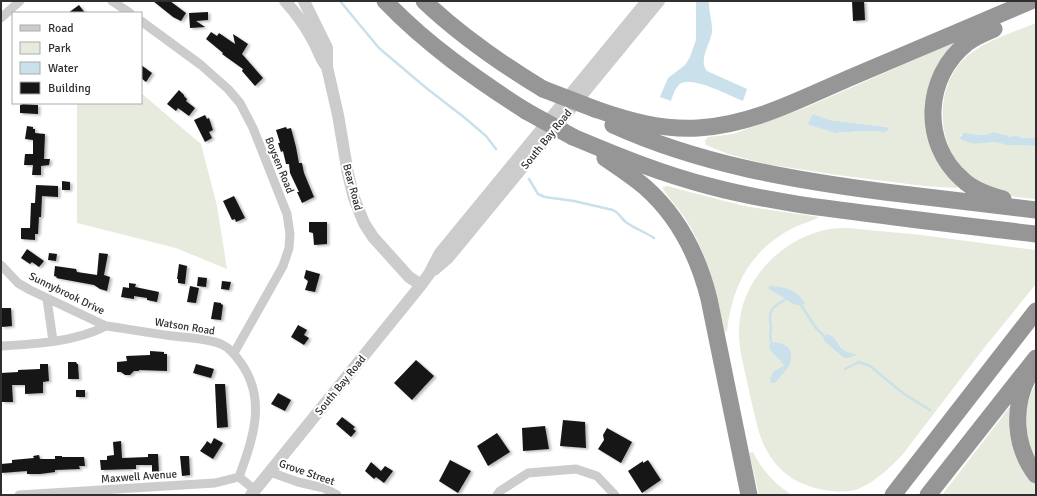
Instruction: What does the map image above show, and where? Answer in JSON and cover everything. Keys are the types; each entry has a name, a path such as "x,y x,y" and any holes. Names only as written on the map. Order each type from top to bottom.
{"highway":[{"path":"385,1 432,44 456,63 526,111 573,137 631,177 654,195 676,220 693,249 702,272 709,299 749,495"},
{"path":"424,1 494,58 543,89 593,112 645,139 674,150 758,172 845,187 1036,210"},
{"path":"593,112 661,127 697,128 735,123 784,106 1031,1"},
{"path":"1036,11 974,38 956,53 948,64 938,83 933,103 933,114 935,134 942,154 963,180 973,188 986,194 1036,207"},
{"path":"573,137 653,170 689,181 739,193 827,208 1036,234"},
{"path":"893,495 1036,311"},
{"path":"928,495 1036,358"},
{"path":"1036,362 1025,382 1021,394 1017,422 1018,434 1022,449 1028,463 1036,475"}],"street":[{"path":"1,18 20,1"},
{"path":"112,1 128,12"},
{"name":"Bear Road","path":"285,1 297,15 312,38 321,59 327,67"},
{"name":"Bear Road","path":"304,1 327,48 327,67 338,115 350,180 354,198 364,223 382,248 409,277 421,285"},
{"name":"South Bay Road","path":"253,493 421,285 429,274 440,253 647,1"},
{"name":"South Bay Road","path":"429,274 448,258 659,1"},
{"name":"Boysen Road","path":"142,22 201,65 228,89 240,103 253,128 287,214 290,234 290,248 284,266 234,353"},
{"name":"Sunnybrook Drive","path":"1,265 18,283 47,299 106,326"},
{"path":"47,299 53,341"},
{"path":"1,346 53,341 92,333 106,326"},
{"name":"Watson Road","path":"106,326 220,344 227,347 234,353 244,367 252,386 256,408 255,424 251,443 239,477"},
{"path":"498,495 500,490 528,473 576,469 597,476 615,495"},
{"name":"Grove Street","path":"270,472 298,482 324,488 337,495"},
{"path":"239,477 253,493"},
{"name":"Maxwell Avenue","path":"19,495 215,483 239,477"}],"green space":[{"path":"1036,23 1036,138 1020,138 1016,135 1010,137 1001,134 981,135 963,133 960,136 975,144 996,142 1006,145 1036,146 1036,199 1008,195 986,186 970,177 953,155 947,141 943,125 943,109 945,93 950,78 959,65 970,54 993,40"},
{"path":"962,39 930,95 959,185 957,188 924,186 766,164 728,154 706,145 705,141 708,137 733,134 807,107","holes":["813,114 830,120 886,127 885,132 864,131 835,133 809,125"]},
{"path":"142,94 201,144 217,206 227,269 176,248 77,223 77,104 142,104"},
{"path":"667,186 744,206 819,217 794,227 764,248 754,259 746,271 733,299 726,332 724,330 710,274 700,247 687,221 663,189 663,187"},
{"path":"848,228 921,235 1036,250 1036,284 984,348 903,454 888,469 871,482 858,489 842,492 822,490 796,480 782,471 769,454 756,422 741,352 739,328 747,293 756,277 781,251 796,241 813,234 830,229"},
{"path":"1036,382 1036,460 1028,440 1026,421 1029,402"},
{"path":"1012,404 1036,479 1036,495 942,495"},
{"path":"753,452 760,465 780,486 792,495 759,495 749,453"}],"water":[{"path":"696,1 709,1 712,32 704,57 705,67 707,71 747,89 743,101 711,87 693,82 685,82 680,84 675,90 671,101 660,97 668,78 685,65 690,57 696,40"},
{"path":"813,114 830,120 886,127 889,129 885,132 864,131 835,133 809,125 808,123"},
{"path":"993,132 1010,137 1016,135 1021,138 1036,138 1036,146 1006,145 996,142 975,144 960,138 963,133 987,135"},
{"path":"769,286 780,287 794,292 805,304 795,305 769,289"},
{"path":"827,334 834,338 840,347 846,352 857,355 847,358 843,357 825,342 824,339"},
{"path":"775,342 783,344 789,349 791,359 786,370 775,383 771,383 770,379 774,371 784,366 770,349 769,345"}],"building":[{"path":"153,1 170,1 186,13 181,21 173,17"},
{"path":"852,1 864,1 865,20 853,21"},
{"path":"79,5 84,12 69,12"},
{"path":"208,12 208,20 196,21 205,27 190,28 189,13"},
{"path":"211,32 217,36 219,33 235,44 233,34 248,44 242,54 263,78 255,86 242,71 243,69 222,54 223,53 206,39"},
{"path":"142,66 152,73 146,82 142,79"},
{"path":"179,90 187,99 186,101 195,108 189,116 178,108 176,111 167,104"},
{"path":"20,105 38,105 38,114 20,113"},
{"path":"205,115 207,119 209,118 213,130 209,132 212,138 205,142 194,120"},
{"path":"27,126 33,127 33,129 35,129 35,133 45,134 44,159 50,159 49,165 41,166 41,175 32,175 33,165 24,165 25,154 33,154 33,140 25,139"},
{"path":"286,127 287,129 291,128 299,163 302,163 304,173 314,197 302,203 297,192 299,192 290,173 289,164 286,164 283,151 281,152 278,143 280,143 276,130"},
{"path":"62,181 70,182 70,190 62,190"},
{"path":"36,185 58,186 58,197 42,196 41,217 39,217 38,234 35,234 35,240 21,239 21,228 30,228 31,203 35,203"},
{"path":"234,196 245,218 236,222 235,219 232,220 223,201"},
{"path":"309,222 327,222 327,244 314,245 313,233 309,232"},
{"path":"27,249 44,261 39,267 32,262 30,264 21,258"},
{"path":"49,253 57,254 56,261 48,260"},
{"path":"99,253 108,254 104,275 110,277 107,291 94,285 56,278 57,277 54,276 55,266 76,269 77,272 97,275"},
{"path":"179,264 187,266 185,284 178,283 177,279"},
{"path":"306,270 320,274 315,292 305,290 308,281 304,278"},
{"path":"198,277 207,278 206,287 197,286"},
{"path":"222,281 231,282 229,290 221,289"},
{"path":"129,283 136,284 135,287 159,292 157,302 147,300 147,298 134,296 134,299 121,297 123,287 129,288"},
{"path":"190,286 199,288 196,303 187,302"},
{"path":"214,302 221,303 223,305 221,320 211,319"},
{"path":"1,308 11,308 12,326 2,327"},
{"path":"298,325 307,330 304,335 309,338 304,345 291,337"},
{"path":"150,351 164,352 164,354 167,354 167,371 139,370 134,371 130,375 117,372 117,362 127,361 126,356 150,355"},
{"path":"416,360 434,376 412,400 394,383"},
{"path":"68,362 76,362 78,364 79,379 68,379"},
{"path":"40,364 48,364 49,381 43,382 43,393 25,394 25,385 12,385 13,402 2,402 1,373 18,372 18,370 40,369"},
{"path":"196,364 214,369 211,378 193,373"},
{"path":"215,384 225,384 228,427 217,428"},
{"path":"76,390 85,390 85,397 76,397"},
{"path":"278,393 291,400 285,411 271,404"},
{"path":"342,417 355,427 353,429 356,431 351,437 336,424"},
{"path":"563,420 585,422 586,448 560,446"},
{"path":"545,426 549,449 523,451 522,428"},
{"path":"607,428 632,442 621,463 598,449 604,440 603,435"},
{"path":"497,433 510,452 488,466 477,446"},
{"path":"214,438 223,443 213,459 200,451 207,441 211,444"},
{"path":"121,441 122,458 148,457 148,454 158,454 159,475 152,476 152,465 136,465 136,469 101,470 100,460 107,460 107,456 114,455 113,442"},
{"path":"39,455 40,459 55,459 55,456 84,457 85,466 79,466 80,469 55,470 55,472 40,474 27,474 27,471 1,473 1,464 12,463 12,460 34,458 33,456"},
{"path":"180,456 189,456 190,475 182,476"},
{"path":"450,460 471,471 458,493 439,481"},
{"path":"648,460 661,480 642,493 628,471 643,461 643,463"},
{"path":"371,462 381,471 385,466 393,471 384,483 376,477 374,479 365,471"}],"waterway":[{"path":"340,1 379,48 486,136 496,149"},
{"path":"529,179 538,194 545,197 574,201 613,210 618,213 627,223 654,238"},
{"path":"772,344 770,338 770,314 775,306 786,299"},
{"path":"801,305 816,328 825,337"},
{"path":"845,369 859,362 870,366 904,394 930,410"}]}
